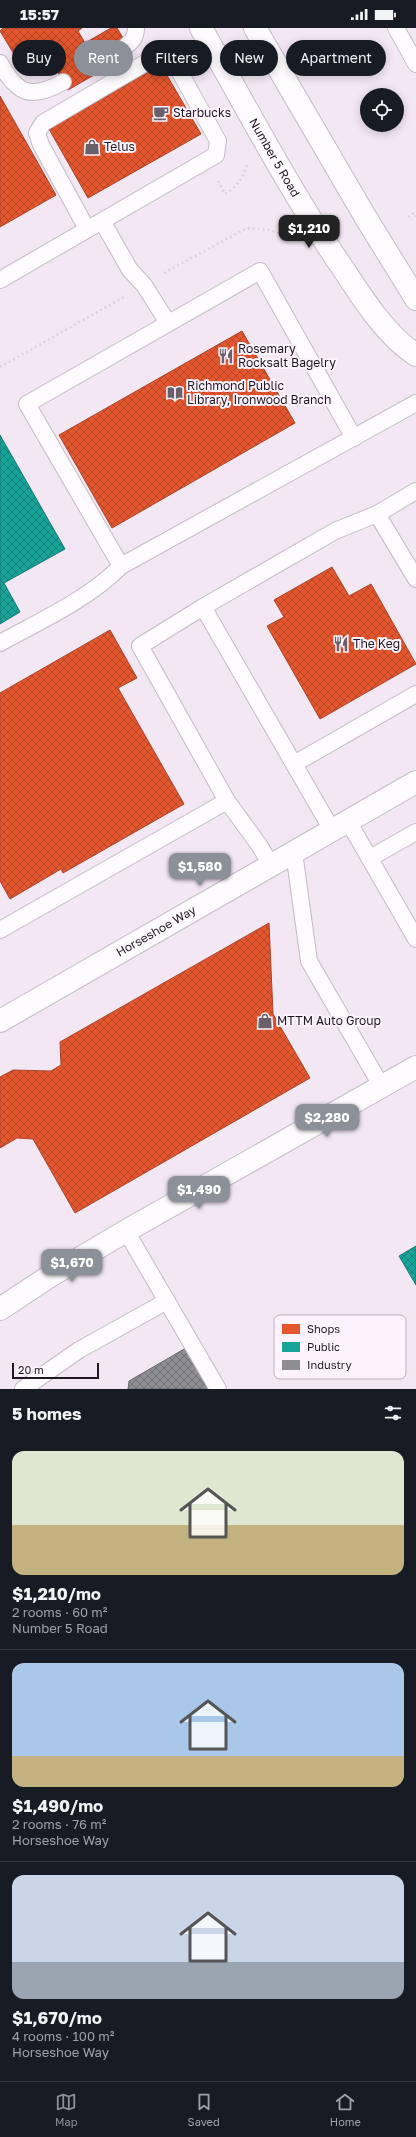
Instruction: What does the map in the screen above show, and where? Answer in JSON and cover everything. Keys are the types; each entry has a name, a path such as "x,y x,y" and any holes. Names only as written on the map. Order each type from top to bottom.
{"street":[{"name":"Number 5 Road","path":"202,28 325,243 361,296 401,346 416,355"},
{"path":"255,28 366,218 416,299"},
{"name":"Horseshoe Way","path":"0,1021 416,782"},
{"path":"0,1309 50,1276 126,1231 416,1067"}],"lane":[{"path":"133,40 136,33 136,28"},
{"path":"396,28 416,64"},
{"path":"0,280 211,158 218,141 172,58 162,55 152,59 43,123 37,133 42,145 88,229"},
{"path":"0,63 10,80 20,88 37,93 50,89 63,82"},
{"path":"102,221 130,270 144,285 168,323"},
{"path":"121,566 27,404 260,271 354,438"},
{"path":"0,643 92,590 109,579 121,566 416,403"},
{"path":"271,865 259,845 227,801 140,646 203,607 335,531 377,514 416,491"},
{"path":"377,514 416,579"},
{"path":"203,607 294,764 340,825 370,858 416,939"},
{"path":"294,764 416,694"},
{"path":"0,930 227,801"},
{"path":"370,858 416,832"},
{"path":"294,852 308,961 382,1087"},
{"path":"126,1231 218,1389"},
{"path":"23,1389 79,1350 167,1301"}],"path":[{"path":"211,158 225,194 238,183 249,160"},
{"path":"408,217 414,213 416,217"}],"building: Shops":[{"path":"3,28 82,28 78,31 83,40 74,40 74,76 92,76 68,90 60,76 66,76 66,40 12,40 12,51 0,31"},
{"path":"111,28 117,28 124,40 90,40"},
{"path":"142,76 167,76 201,134 88,198 49,129"},
{"path":"0,96 56,195 0,227"},
{"path":"242,331 295,423 112,528 59,435"},
{"name":"The Keg","path":"332,567 349,596 371,584 416,664 320,719 267,626 284,617 274,600"},
{"path":"110,630 137,678 118,688 184,804 63,873 61,869 10,899 0,881 0,693"},
{"path":"269,923 273,1014 310,1078 75,1213 33,1139 17,1138 0,1148 0,1077 13,1070 51,1071 61,1065 60,1042"}],"building: Public":[{"path":"0,435 65,549 4,583 20,612 0,624"},
{"path":"416,1246 416,1285 399,1256"}],"building: Industry":[{"path":"186,1348 209,1389 128,1389 129,1381"}],"place":[{"name":"Starbucks","path":"161,113"},
{"name":"Telus","path":"92,147"},
{"name":"Rosemary Rocksalt Bagelry","path":"226,356"},
{"name":"Richmond Public Library, Ironwood Branch","path":"175,393"},
{"name":"The Keg","path":"341,644"},
{"name":"MTTM Auto Group","path":"265,1021"}]}
